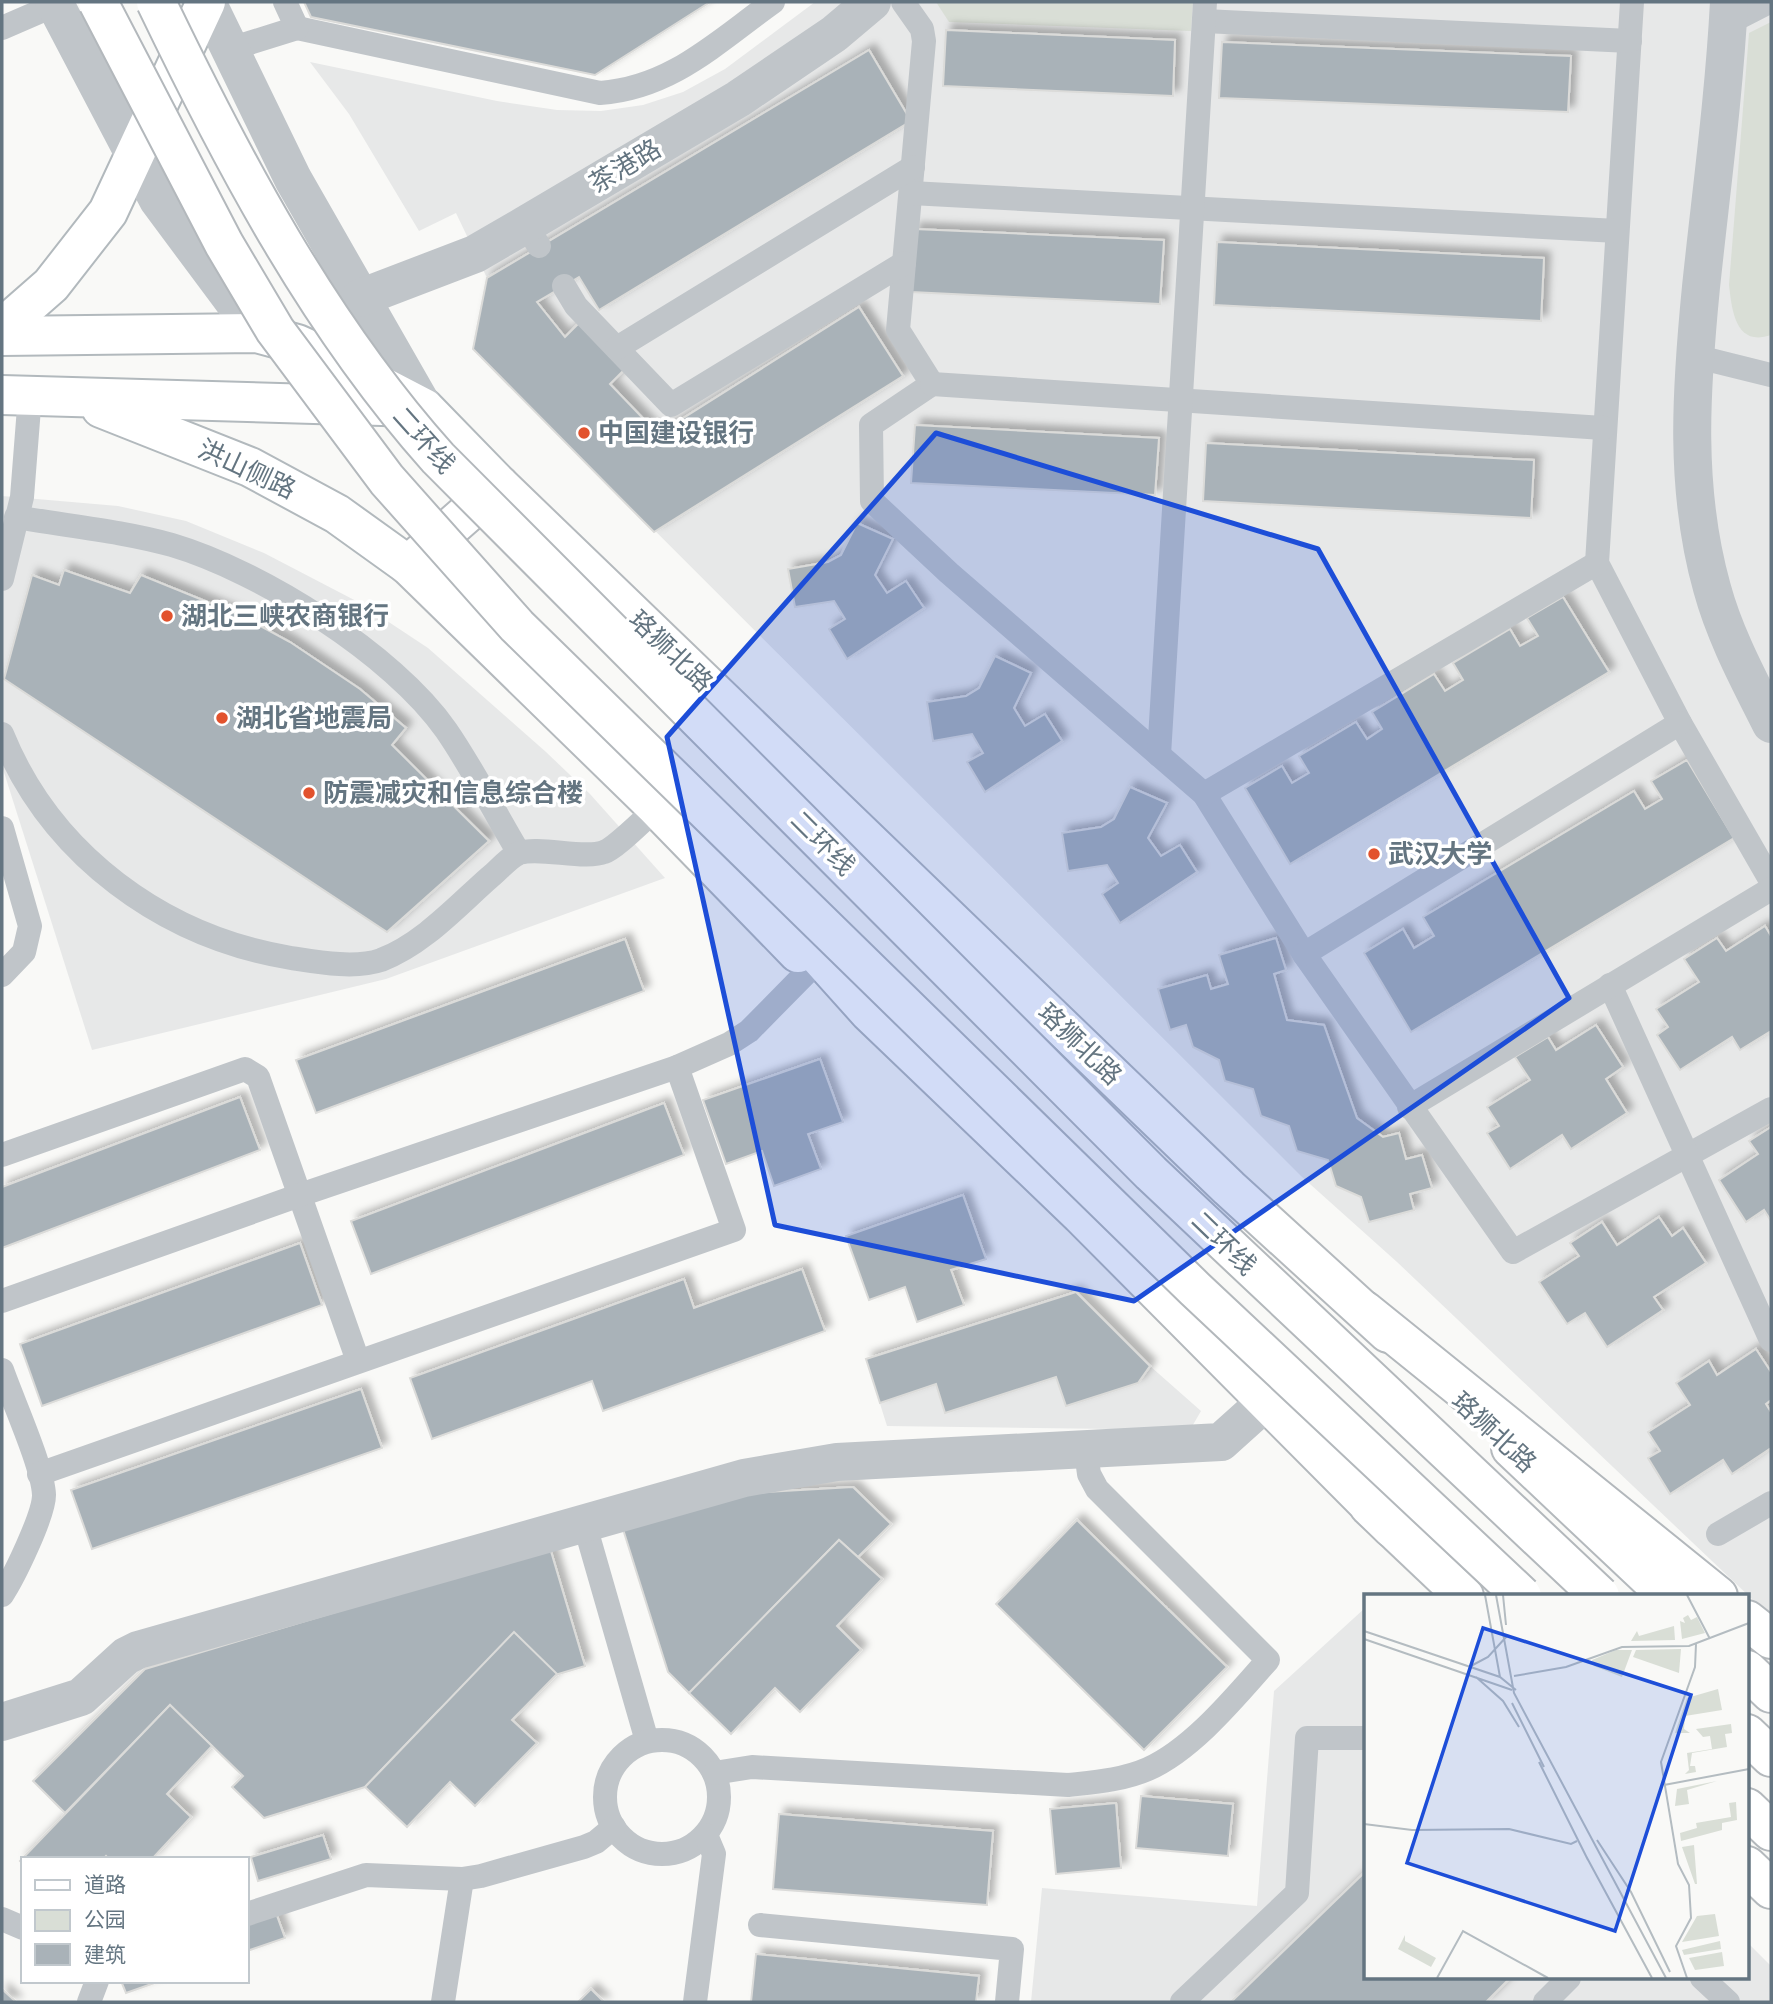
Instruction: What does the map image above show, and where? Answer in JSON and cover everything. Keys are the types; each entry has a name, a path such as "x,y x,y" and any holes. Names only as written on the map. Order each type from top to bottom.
{"main road":[{"name":"二环线","path":"98,2 224,244 275,330 387,480 517,626 1195,1289 1520,1594"},
{"name":"二环线","path":"156,2 241,169 301,269 368,372 430,449 1151,1173 1598,1594"},
{"path":"2,328 51,285 108,212 206,2"},
{"path":"2,336 257,333"},
{"name":"珞狮北路","path":"257,333 297,344 424,408 499,485 1229,1188 1365,1311 1666,1594"},
{"name":"洪山侧路","path":"16,395 424,408"},
{"name":"洪山侧路","path":"73,397 250,467 337,514 408,565"},
{"path":"499,485 408,565 657,808 812,967 1260,1406 1462,1594"},
{"path":"706,811 808,944 869,1012 1081,1215 1392,1528"},
{"path":"1365,1311 1716,1594"},
{"path":"1748,1621 1771,1639"},
{"path":"1748,1671 1771,1693"},
{"path":"1748,1735 1771,1757"},
{"path":"1748,1809 1771,1831"},
{"path":"1748,1867 1771,1889"}],"street":[{"path":"206,2 293,179 424,408"},
{"name":"茶港路","path":"360,298 475,254 532,236 834,34 872,2"},
{"path":"55,3 134,160 185,240 257,333"},
{"path":"1728,13 1694,356 1690,417 1692,480 1712,589 1734,650 1771,724"},
{"path":"2,1722 81,1697 126,1656 138,1650 708,1486 837,1462 1221,1442 1260,1406"}],"lane":[{"path":"285,2 297,28"},
{"path":"230,49 297,28 600,93 647,86 672,74 773,2"},
{"path":"903,2 922,29 924,41 898,330 932,384"},
{"path":"1632,2 1603,428 1597,564 1680,723 1771,881"},
{"path":"1728,13 1769,2"},
{"path":"2,28 55,3"},
{"path":"1159,755 1204,11 1630,41"},
{"path":"617,348 913,167"},
{"path":"911,193 1192,211 1617,231"},
{"path":"564,286 576,306 671,405 904,263"},
{"path":"1694,356 1771,375"},
{"path":"1603,428 932,384 871,425 872,501 949,573 1204,794 1304,954 1513,1252 1771,1109"},
{"path":"2,579 22,497 13,452 16,395"},
{"path":"16,517 170,545 248,575 338,631 384,667 445,729 519,853"},
{"path":"1204,794 1597,564"},
{"path":"1304,954 1680,723"},
{"path":"2,734 35,800 90,862 116,884 149,908 184,926 270,955 343,963 377,961 407,948 519,853 604,853 657,808"},
{"path":"2,828 30,926 23,952 2,975"},
{"path":"1409,1107 1771,890"},
{"path":"2,1301 300,1195 677,1067 729,1044 749,1031 812,967"},
{"path":"1610,985 1687,1155 1764,1305 1771,1340"},
{"path":"39,1474 734,1230 677,1067"},
{"path":"2,1155 245,1069 258,1077 358,1361"},
{"path":"2,1370 39,1474 44,1496 17,1572 2,1595"},
{"path":"714,1773 752,1767 1068,1785 1123,1777 1148,1769 1188,1743 1268,1660 1097,1489 1089,1474 1086,1451"},
{"path":"1718,1534 1771,1503"},
{"path":"584,1522 647,1741"},
{"path":"1182,2002 1297,1893 1307,1738 1364,1738"},
{"path":"666,1739 683,1743 699,1752 714,1773 718,1783 719,1801 715,1819 705,1835 691,1846 674,1853 654,1854 635,1847 609,1820 604,1800 607,1780 615,1763 629,1749 647,1741 666,1739"},
{"path":"248,1914 366,1875 462,1879 584,1847 596,1842 614,1827"},
{"path":"695,2002 714,1854 705,1835"},
{"path":"443,2002 462,1879"},
{"path":"2,1919 21,1927"},
{"path":"760,1925 1012,1949 1007,2002"},
{"path":"1545,2002 1567,1980"},
{"path":"1704,1980 1728,2002"},
{"path":"89,2002 96,1983"}],"highlighted area":[{"path":"936,433 1318,549 1569,998 1134,1301 775,1225 667,737"}],"shaded area":[{"name":"武汉大学","path":"815,2 1771,2 1771,1617 1397,1262 1301,1176 473,349 487,278 456,213 419,231 349,114 310,62 497,101 557,110 601,111 643,105 683,92 725,69"},
{"path":"2,496 118,506 186,521 264,553 360,603 428,648 546,752 590,794 665,878 386,979 92,1050 2,766"},
{"path":"1076,1292 1150,1366 1201,1411 1190,1430 887,1426 866,1359"},
{"path":"1364,1609 1364,1980 1748,1980 1748,1943 1771,1966 1771,2002 1031,2002 1042,1888 1257,1906 1274,1691"}],"green space":[{"path":"936,2 1193,2 1191,31 949,22"},
{"path":"1771,22 1771,335 1759,337 1743,332 1738,325 1729,285 1749,33"}],"building":[{"path":"304,2 710,2 595,75 311,17"},
{"path":"946,30 1175,40 1173,96 943,86"},
{"path":"1222,42 1571,56 1568,112 1219,98"},
{"path":"869,50 911,121 599,310 579,277 537,302 565,337 581,321 626,368 610,384 658,434 859,307 903,376 654,532 473,349 487,278"},
{"path":"914,229 1164,240 1160,304 911,292"},
{"path":"1217,242 1544,258 1541,321 1214,305"},
{"path":"915,425 1159,438 1155,495 911,483"},
{"path":"1206,443 1534,460 1531,518 1203,501"},
{"path":"857,523 893,539 875,575 887,593 906,581 924,608 847,659 829,629 845,619 834,601 795,607 788,569 828,562 841,555"},
{"name":"防震减灾和信息综合楼","path":"64,570 130,593 141,575 242,616 290,642 360,689 406,728 392,745 489,841 387,932 4,679 32,575 59,585"},
{"path":"1563,597 1609,672 1290,864 1245,788 1282,766 1292,783 1309,773 1299,756 1356,722 1367,739 1382,729 1372,712 1434,674 1445,691 1463,680 1453,663 1510,629 1520,646 1538,636 1527,618"},
{"path":"995,656 1031,673 1014,708 1025,726 1045,714 1062,741 985,792 967,762 983,753 972,734 933,741 927,702 966,696 979,688"},
{"path":"1687,760 1734,838 1411,1032 1364,953 1403,929 1414,948 1434,936 1423,917 1634,791 1645,809 1662,799 1651,781"},
{"path":"1130,787 1167,803 1148,838 1161,856 1180,845 1197,872 1120,923 1102,894 1118,883 1107,865 1068,871 1062,833 1101,827 1114,819"},
{"path":"1765,926 1771,936 1771,1031 1740,1050 1732,1037 1680,1070 1657,1035 1668,1027 1656,1009 1699,982 1684,959 1717,938 1726,951"},
{"path":"1276,938 1286,970 1274,974 1287,1020 1324,1025 1357,1118 1383,1137 1399,1133 1406,1159 1422,1155 1432,1188 1410,1194 1414,1210 1369,1222 1361,1197 1336,1186 1328,1160 1297,1151 1289,1126 1261,1116 1253,1089 1225,1081 1219,1060 1193,1047 1186,1025 1170,1030 1158,989 1207,975 1211,989 1228,984 1219,955"},
{"path":"625,939 644,991 316,1113 296,1060"},
{"path":"1596,1025 1623,1067 1606,1079 1627,1113 1571,1149 1562,1135 1510,1169 1487,1133 1499,1126 1487,1107 1530,1080 1515,1057 1548,1037 1556,1050"},
{"path":"820,1059 843,1122 808,1134 821,1169 774,1186 762,1151 726,1164 703,1100"},
{"path":"240,1097 260,1150 2,1248 2,1187"},
{"path":"664,1103 684,1155 371,1274 351,1221"},
{"path":"1771,1127 1771,1221 1764,1210 1746,1222 1719,1180 1758,1154 1749,1141"},
{"path":"963,1195 986,1259 951,1270 964,1305 917,1322 905,1287 869,1300 846,1236"},
{"path":"1659,1217 1672,1236 1683,1228 1706,1263 1654,1297 1663,1310 1607,1347 1585,1313 1567,1324 1539,1282 1579,1256 1570,1243 1602,1222 1617,1245"},
{"path":"300,1243 322,1305 42,1406 20,1344"},
{"path":"802,1269 825,1331 603,1411 592,1381 432,1439 410,1378 684,1279 694,1308"},
{"path":"1076,1292 1150,1366 1138,1383 1066,1406 1056,1377 945,1413 936,1384 880,1403 866,1359"},
{"path":"1756,1349 1771,1372 1771,1400 1766,1404 1771,1412 1771,1448 1732,1474 1723,1460 1670,1494 1648,1458 1660,1451 1648,1432 1690,1405 1676,1383 1709,1361 1717,1375"},
{"path":"361,1389 382,1448 92,1549 71,1490"},
{"path":"853,1487 891,1524 858,1557 839,1540 689,1693 668,1672 622,1526 730,1494"},
{"path":"1077,1520 1227,1667 1144,1750 996,1604"},
{"path":"839,1540 882,1579 837,1626 861,1650 800,1712 775,1688 731,1734 689,1693"},
{"path":"550,1548 585,1666 439,1710 365,1787 264,1818 232,1787 243,1776 170,1705 65,1813 33,1781 145,1669"},
{"path":"514,1632 557,1674 512,1720 537,1743 475,1806 450,1782 407,1827 365,1787"},
{"path":"170,1705 212,1746 167,1794 191,1817 154,1857 24,1857"},
{"path":"1141,1796 1233,1804 1228,1856 1136,1848"},
{"path":"1116,1803 1121,1868 1056,1874 1050,1809"},
{"path":"779,1814 993,1831 987,1905 773,1889"},
{"path":"323,1835 331,1859 258,1881 251,1857"},
{"path":"1364,1873 1364,1980 1508,1980 1486,2002 1231,2002"},
{"path":"276,1913 285,1938 248,1951 248,1923"},
{"path":"756,1954 979,1976 976,2002 751,2002"},
{"path":"122,1983 154,1983 126,1993"},
{"path":"2,1989 16,2002 2,2002"},
{"path":"591,1989 604,2002 578,2002"}],"place":[{"name":"中国建设银行","path":"584,433"},
{"name":"湖北三峡农商银行","path":"167,616"},
{"name":"湖北省地震局","path":"222,718"},
{"name":"防震减灾和信息综合楼","path":"309,793"},
{"name":"武汉大学","path":"1374,854"}]}
